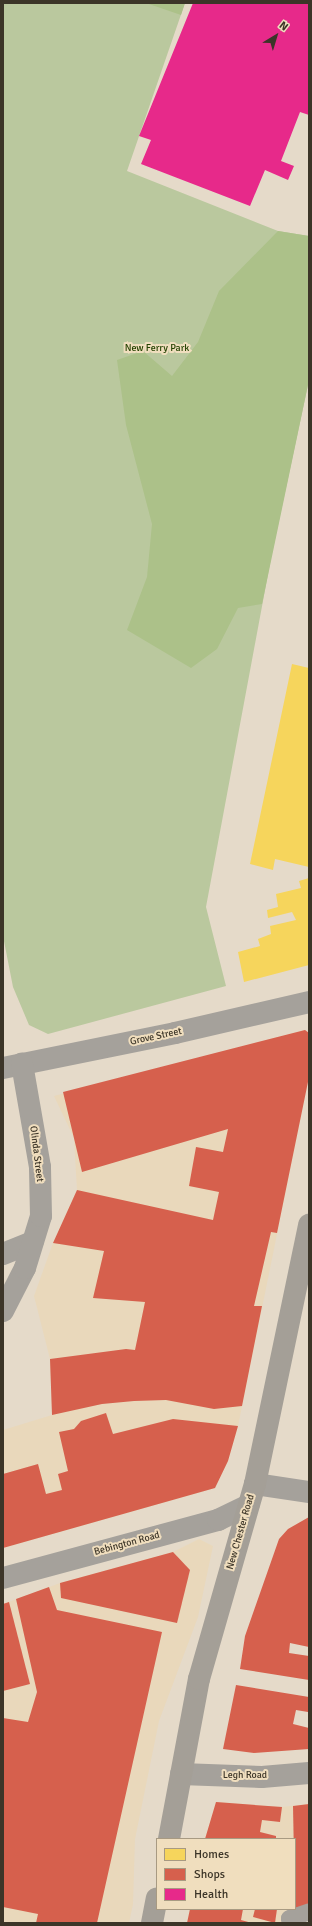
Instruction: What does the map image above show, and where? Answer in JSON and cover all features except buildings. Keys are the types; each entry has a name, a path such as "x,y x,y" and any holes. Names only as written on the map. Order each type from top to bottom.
{"main road":[{"name":"New Chester Road","path":"169,1838 199,1679 255,1484 309,1225"},
{"path":"152,1923 156,1903"}],"street":[{"name":"Grove Street","path":"9,1062 309,1002"},
{"name":"Olinda Street","path":"3,1311 25,1268 41,1216 40,1167 9,1062"},
{"path":"3,1254 33,1242"},
{"path":"255,1484 309,1492"},
{"name":"Bebington Road","path":"3,1578 218,1520 249,1505"},
{"name":"Legh Road","path":"181,1774 262,1777 309,1773"}],"lane":[{"path":"290,1923 289,1918 309,1911"}],"shaded area":[{"path":"305,1030 309,1033 309,1077 238,1426 228,1461 215,1488 3,1548 3,1430 52,1415 50,1359 34,1296 53,1243 77,1190 74,1138 54,1096"},
{"path":"199,1539 213,1546 198,1617 159,1721 135,1839 133,1904 129,1923 3,1923 3,1604 60,1583 173,1552"},
{"path":"216,1802 282,1807 309,1804 309,1905 284,1923 187,1923 190,1910 296,1910 296,1838 205,1838"}],"green space":[{"name":"New Ferry Park","path":"3,3 185,3 127,171 278,231 309,236 309,380 271,558 206,907 226,986 48,1034 29,1025 13,987 3,936"},
{"path":"146,3 185,3 181,15"},
{"path":"278,231 309,236 309,380 262,604 238,608 217,649 191,668 127,630 147,577 152,524 126,425 117,360 143,351 172,376 198,342 219,291"}]}
